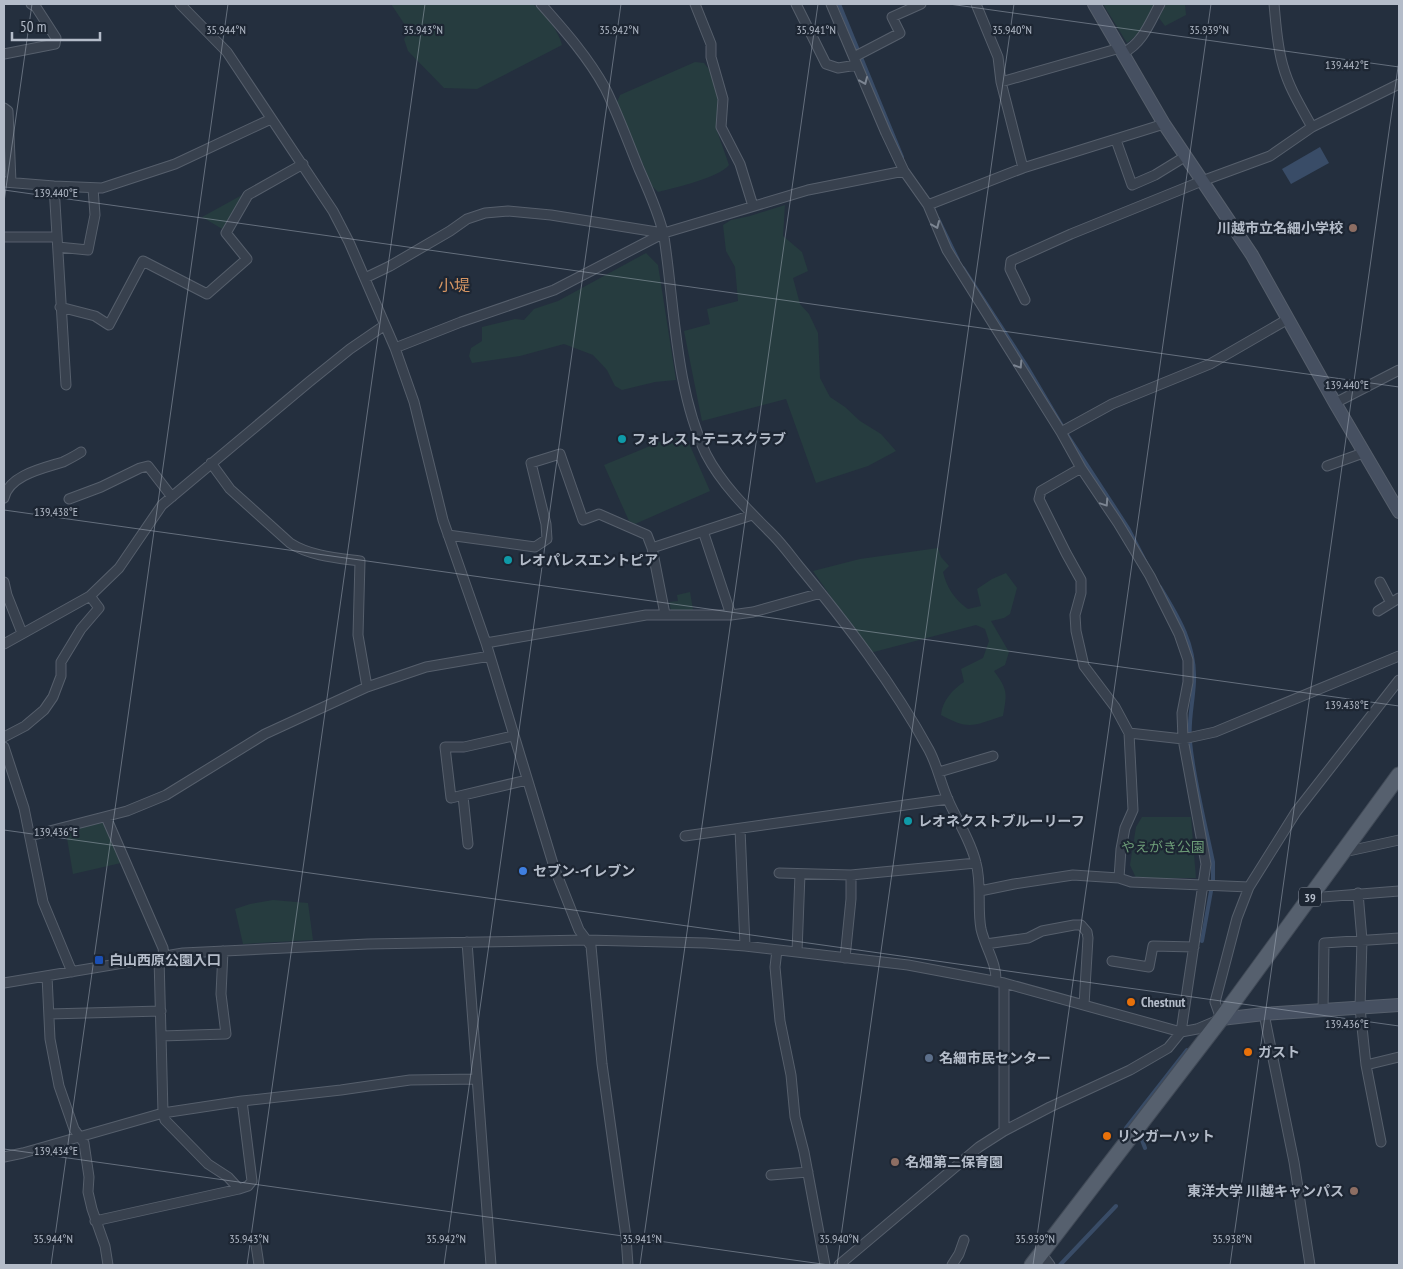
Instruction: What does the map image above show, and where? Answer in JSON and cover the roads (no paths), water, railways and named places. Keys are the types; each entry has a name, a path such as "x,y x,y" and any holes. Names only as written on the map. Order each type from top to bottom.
{"main road":[{"name":"39","path":"1032,1265 1046,1259 1399,775"}],"street":[{"path":"4,54 54,44 56,38 36,7 31,4"},
{"path":"180,4 227,52 334,211 395,348 414,402 448,535 486,643 554,867 579,930 591,946 599,1038 626,1237 628,1265"},
{"path":"541,4 592,66 605,88 664,233 670,293 686,396 703,445 716,470 752,516 775,537 821,594 910,716 939,772 948,800 966,836 976,863 980,891 980,927 1000,982 1004,1131"},
{"path":"695,4 711,44 711,57 723,100 721,127 740,164 753,206"},
{"path":"796,4 826,64 838,68 856,61 900,33 892,17 921,4"},
{"path":"831,4 886,133 904,171 928,205 947,250 1135,550 1180,634 1188,660 1188,682 1182,714 1183,739 1209,885 1194,947 1181,1032 1168,1048 1130,1070 1050,1107 1004,1131 979,1148 839,1265"},
{"path":"976,4 998,57 1001,82 1023,168"},
{"path":"1094,4 1164,124 1252,255 1363,453 1399,512"},
{"path":"1001,82 1134,48 1160,4"},
{"path":"1274,4 1278,47 1283,66 1292,91 1312,127"},
{"path":"1025,300 1010,269 1011,261 1071,234 1202,181 1270,156 1312,127 1399,84"},
{"path":"4,108 8,111 7,182 93,188 115,185 175,164 271,119"},
{"path":"928,205 1023,168 1164,124"},
{"path":"1116,140 1132,185 1155,175 1186,156"},
{"path":"60,307 96,316 109,325 143,261 207,294 247,259 226,233 248,195 303,164"},
{"path":"395,348 461,322 554,290 664,233 808,190 904,171"},
{"path":"54,186 66,385"},
{"path":"58,247 88,250 95,216 93,188"},
{"path":"365,278 450,232 468,219 486,213 508,211 551,215 664,233"},
{"path":"4,237 57,237"},
{"path":"1061,432 1112,404 1210,364 1288,319"},
{"path":"4,644 90,596 119,568 162,506 350,349 385,325"},
{"path":"1335,403 1399,370"},
{"path":"4,498 5,491 10,485 38,468 64,461 81,452"},
{"path":"1327,466 1363,453"},
{"path":"448,535 535,548 547,539 546,524 530,463 560,454 583,520 599,514 648,535 665,614"},
{"path":"212,464 230,489 299,549 360,561 358,635 367,687"},
{"path":"69,499 148,466 172,497"},
{"path":"1082,468 1041,490 1039,499 1081,580 1081,594 1076,615 1076,631 1084,666 1115,707 1129,732 1132,810 1125,828 1119,878"},
{"path":"652,548 752,516"},
{"path":"703,531 731,616"},
{"path":"4,582 22,633"},
{"path":"1380,582 1391,603"},
{"path":"486,643 646,615 731,616 821,594"},
{"path":"4,736 26,726 44,710 53,697 61,676 61,662 82,629 99,608 90,596"},
{"path":"1378,611 1399,598"},
{"path":"30,836 127,811 166,795 265,734 367,687 426,666 490,656"},
{"path":"1129,732 1183,739 1215,732 1399,656"},
{"path":"1221,1019 1215,1002 1237,918 1249,887 1296,812 1399,680"},
{"path":"513,736 464,747 445,747 451,798 527,780"},
{"path":"4,747 24,808 43,902 72,972"},
{"path":"939,772 993,756"},
{"path":"463,796 468,844"},
{"path":"685,836 948,800"},
{"path":"106,817 163,948 161,1036 163,1113 165,1120 208,1164 228,1177 239,1188"},
{"path":"740,829 745,946"},
{"path":"1344,852 1399,840"},
{"path":"779,873 851,875 976,863"},
{"path":"797,952 800,874"},
{"path":"845,958 851,899 851,875"},
{"path":"980,891 1072,875 1119,878 1131,882 1249,887"},
{"path":"1310,898 1399,891"},
{"path":"1358,893 1362,940 1360,1008 1366,1065 1381,1142"},
{"path":"986,944 1028,938 1042,931 1081,925 1088,938 1084,1005"},
{"path":"1323,1011 1324,943 1399,938"},
{"path":"4,983 182,953 368,944 586,940 745,946 908,965 1000,982 1181,1032 1198,1029 1221,1019 1264,1014 1399,1005"},
{"path":"466,942 491,1265"},
{"path":"1112,961 1149,967 1153,946 1194,947"},
{"path":"777,950 776,967 780,1022 791,1075 795,1117 808,1172 825,1265"},
{"path":"161,1036 226,1034 221,994 223,951"},
{"path":"47,976 50,1039 60,1086 74,1129 84,1143 87,1161 88,1192 105,1246 108,1265"},
{"path":"49,1014 161,1011"},
{"path":"1264,1014 1294,1162 1310,1265"},
{"path":"1366,1065 1399,1058"},
{"path":"4,1157 163,1113 242,1100 341,1090 410,1080 476,1079"},
{"path":"96,1221 248,1186 252,1181 242,1100"},
{"path":"771,1175 808,1172"},
{"path":"952,1265 959,1254 964,1240"},
{"path":"256,1245 259,1265"}],"water":[{"path":"1320,147 1329,163 1291,184 1282,169"}],"waterway":[{"path":"839,4 902,157"},
{"path":"938,219 958,260"},
{"path":"963,268 1128,528 1146,563"},
{"path":"1160,587 1173,609 1189,644 1194,669 1190,742 1197,787 1213,862 1213,880 1202,941"},
{"path":"1131,1132 1126,1128 1187,1050"},
{"path":"1137,1136 1142,1140 1145,1148"},
{"path":"1060,1265 1116,1206"}],"place":[{"name":"川越市立名細小学校","path":"1353,228"},
{"name":"フォレストテニスクラブ","path":"622,439"},
{"name":"レオパレスエントピア","path":"508,560"},
{"name":"レオネクストブルーリーフ","path":"908,821"},
{"name":"セブン-イレブン","path":"523,871"},
{"name":"白山西原公園入口","path":"99,960"},
{"name":"Chestnut","path":"1131,1002"},
{"name":"ガスト","path":"1248,1052"},
{"name":"名細市民センター","path":"929,1058"},
{"name":"リンガーハット","path":"1107,1136"},
{"name":"名畑第二保育園","path":"895,1162"},
{"name":"東洋大学 川越キャンパス","path":"1354,1191"}],"district":[{"name":"小堤","path":"454,285"}],"park label":[{"name":"やえがき公園","path":"1163,847"}]}
